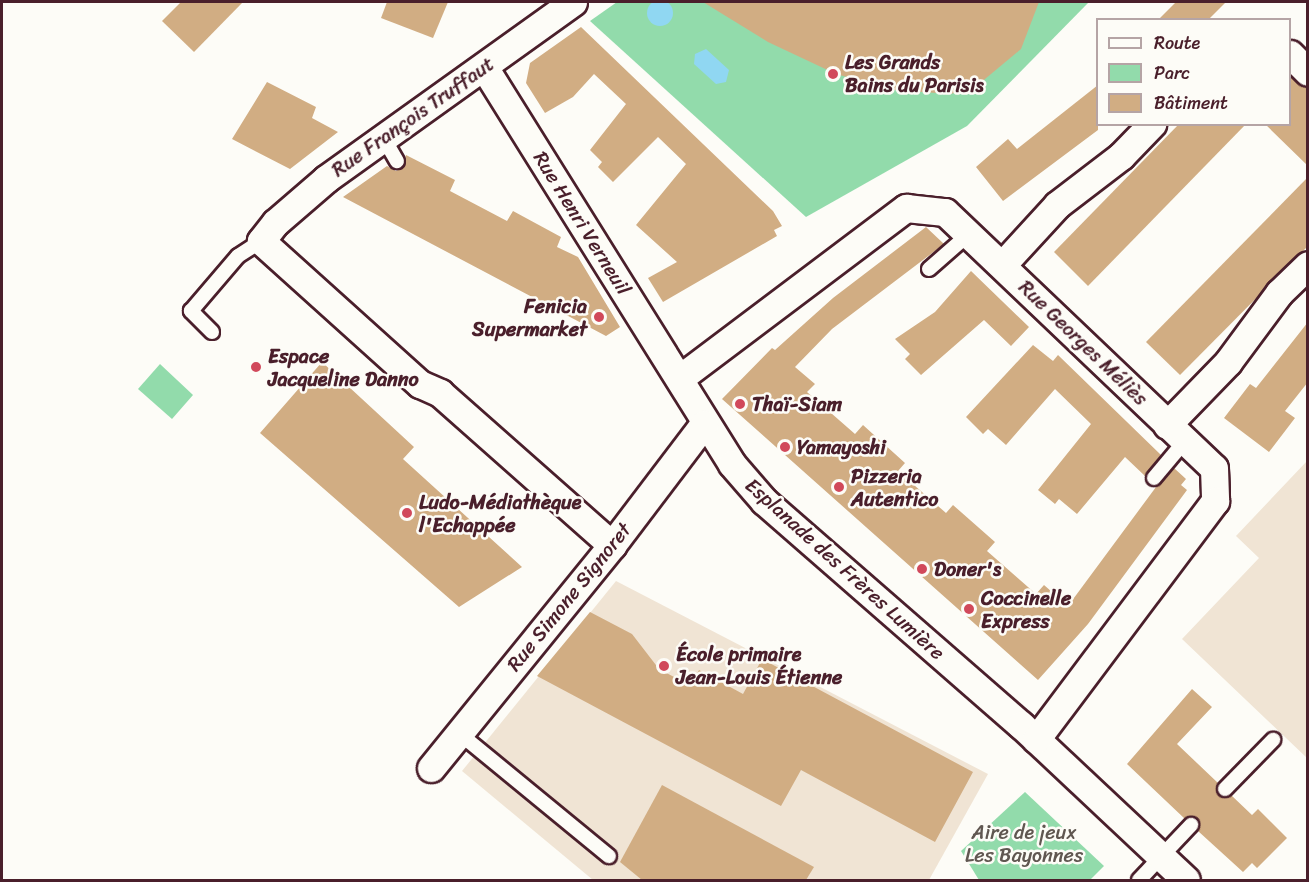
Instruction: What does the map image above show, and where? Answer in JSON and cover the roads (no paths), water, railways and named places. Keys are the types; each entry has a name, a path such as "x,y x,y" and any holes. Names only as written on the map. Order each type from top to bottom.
{"street":[{"name":"Rue François Truffaut","path":"261,241 275,223 326,179 573,2"},
{"path":"1291,55 1308,72"},
{"name":"Rue Henri Verneuil","path":"484,67 680,378"},
{"path":"1003,264 1057,206 1121,156 1150,126"},
{"name":"Rue Georges Méliès","path":"680,378 906,208 945,212 1003,264 1214,468 1215,501 1036,739"},
{"path":"261,241 420,384 440,393 612,545"},
{"path":"1176,433 1279,293 1308,265"},
{"name":"Esplanade des Frères Lumière","path":"680,378 704,424 764,501 1036,739 1186,880"},
{"name":"Rue Simone Signoret","path":"431,768 612,545 704,424"}],"lane":[{"path":"382,137 397,161"},
{"path":"929,269 969,234"},
{"path":"212,332 191,311 238,256 261,241"},
{"path":"1154,478 1176,433"},
{"path":"459,733 609,856"},
{"path":"1225,789 1273,740"},
{"path":"1139,880 1191,825"}],"water":[{"path":"660,0 669,4 673,13 669,22 660,26 651,22 647,13 651,4"},
{"path":"706,49 729,70 726,82 716,84 694,64 695,54"}],"place":[{"name":"Les Grands Bains du Parisis","path":"833,74"},
{"name":"Fenicia Supermarket","path":"599,317"},
{"name":"Espace Jacqueline Danno","path":"256,367"},
{"name":"Thaï-Siam","path":"740,404"},
{"name":"Yamayoshi","path":"785,447"},
{"name":"Pizzeria Autentico","path":"839,487"},
{"name":"Ludo-Médiathèque l'Echappée","path":"407,513"},
{"name":"Doner's","path":"922,569"},
{"name":"Coccinelle Express","path":"969,609"},
{"name":"École primaire Jean-Louis Étienne","path":"664,666"}],"park label":[{"name":"Aire de jeux Les Bayonnes","path":"1024,844"}]}
